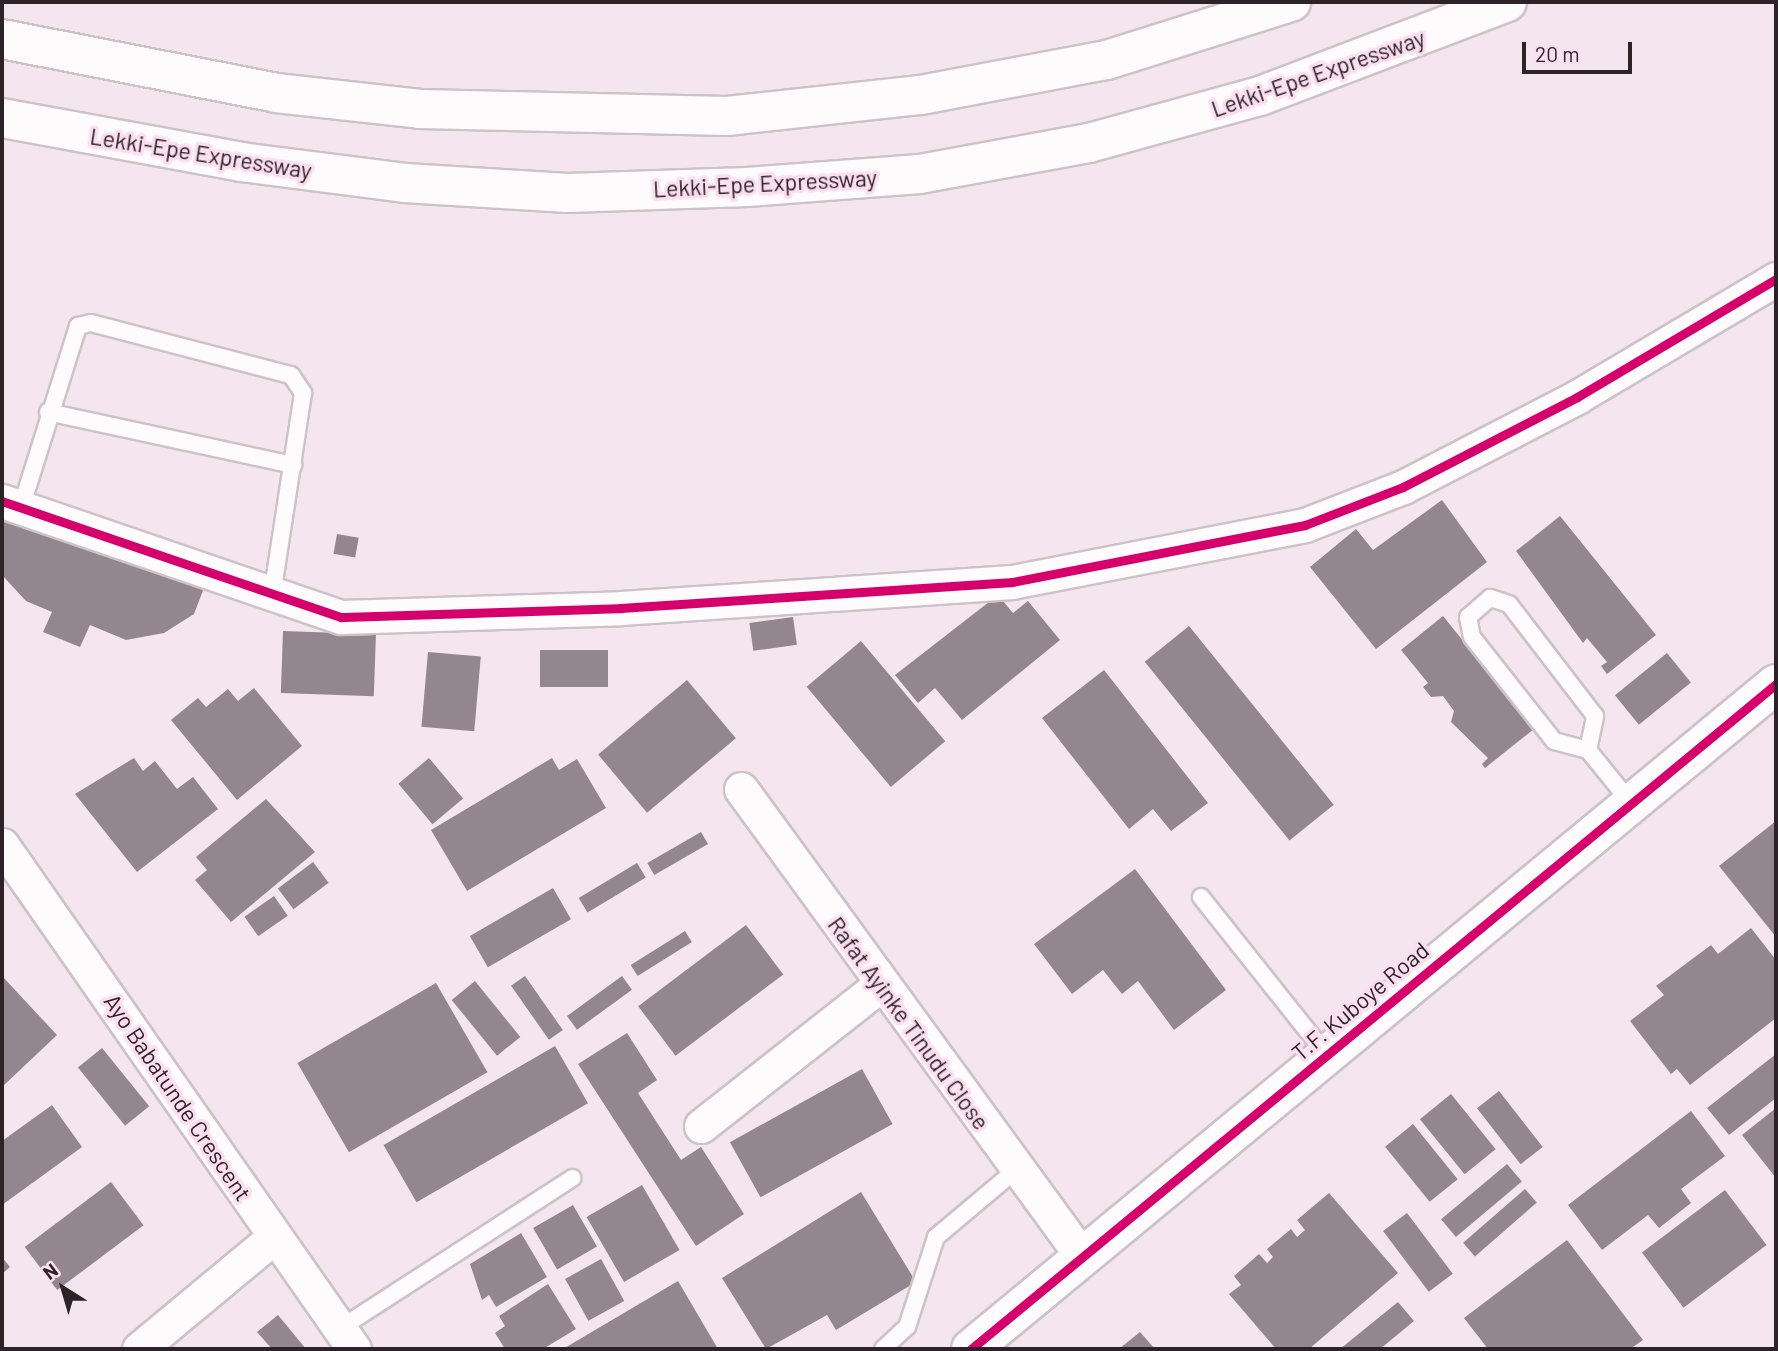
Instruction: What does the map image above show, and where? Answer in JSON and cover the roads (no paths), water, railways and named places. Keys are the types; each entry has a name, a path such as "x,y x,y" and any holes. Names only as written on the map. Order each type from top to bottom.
{"main road":[{"path":"2,39 276,93 420,110 727,116 921,95 1107,60 1291,2"},
{"name":"Lekki-Epe Expressway","path":"2,118 241,162 405,183 568,193 760,186 920,174 1089,144 1260,96 1507,2"},
{"name":"T.F. Kuboye Road","path":"971,1349 1776,684"}],"street":[{"path":"11,504 272,596 341,617 621,608 1012,582 1305,525 1403,487 1577,397 1776,279"},
{"name":"Rafat Ayinke Tinudu Close","path":"741,789 880,985 1082,1255"},
{"name":"Ayo Babatunde Crescent","path":"2,845 347,1339"},
{"path":"701,1126 880,985"},
{"path":"139,1349 274,1237"}],"lane":[{"path":"11,504 48,412 71,334 91,323 291,375 303,393 272,596"},
{"path":"48,412 293,465"},
{"path":"1588,750 1595,716 1509,604 1490,598 1468,617 1472,636 1554,740 1588,750 1631,803"},
{"path":"1201,897 1326,1054"},
{"path":"883,1349 907,1327 936,1237 1017,1169"},
{"path":"347,1339 572,1178"}]}
